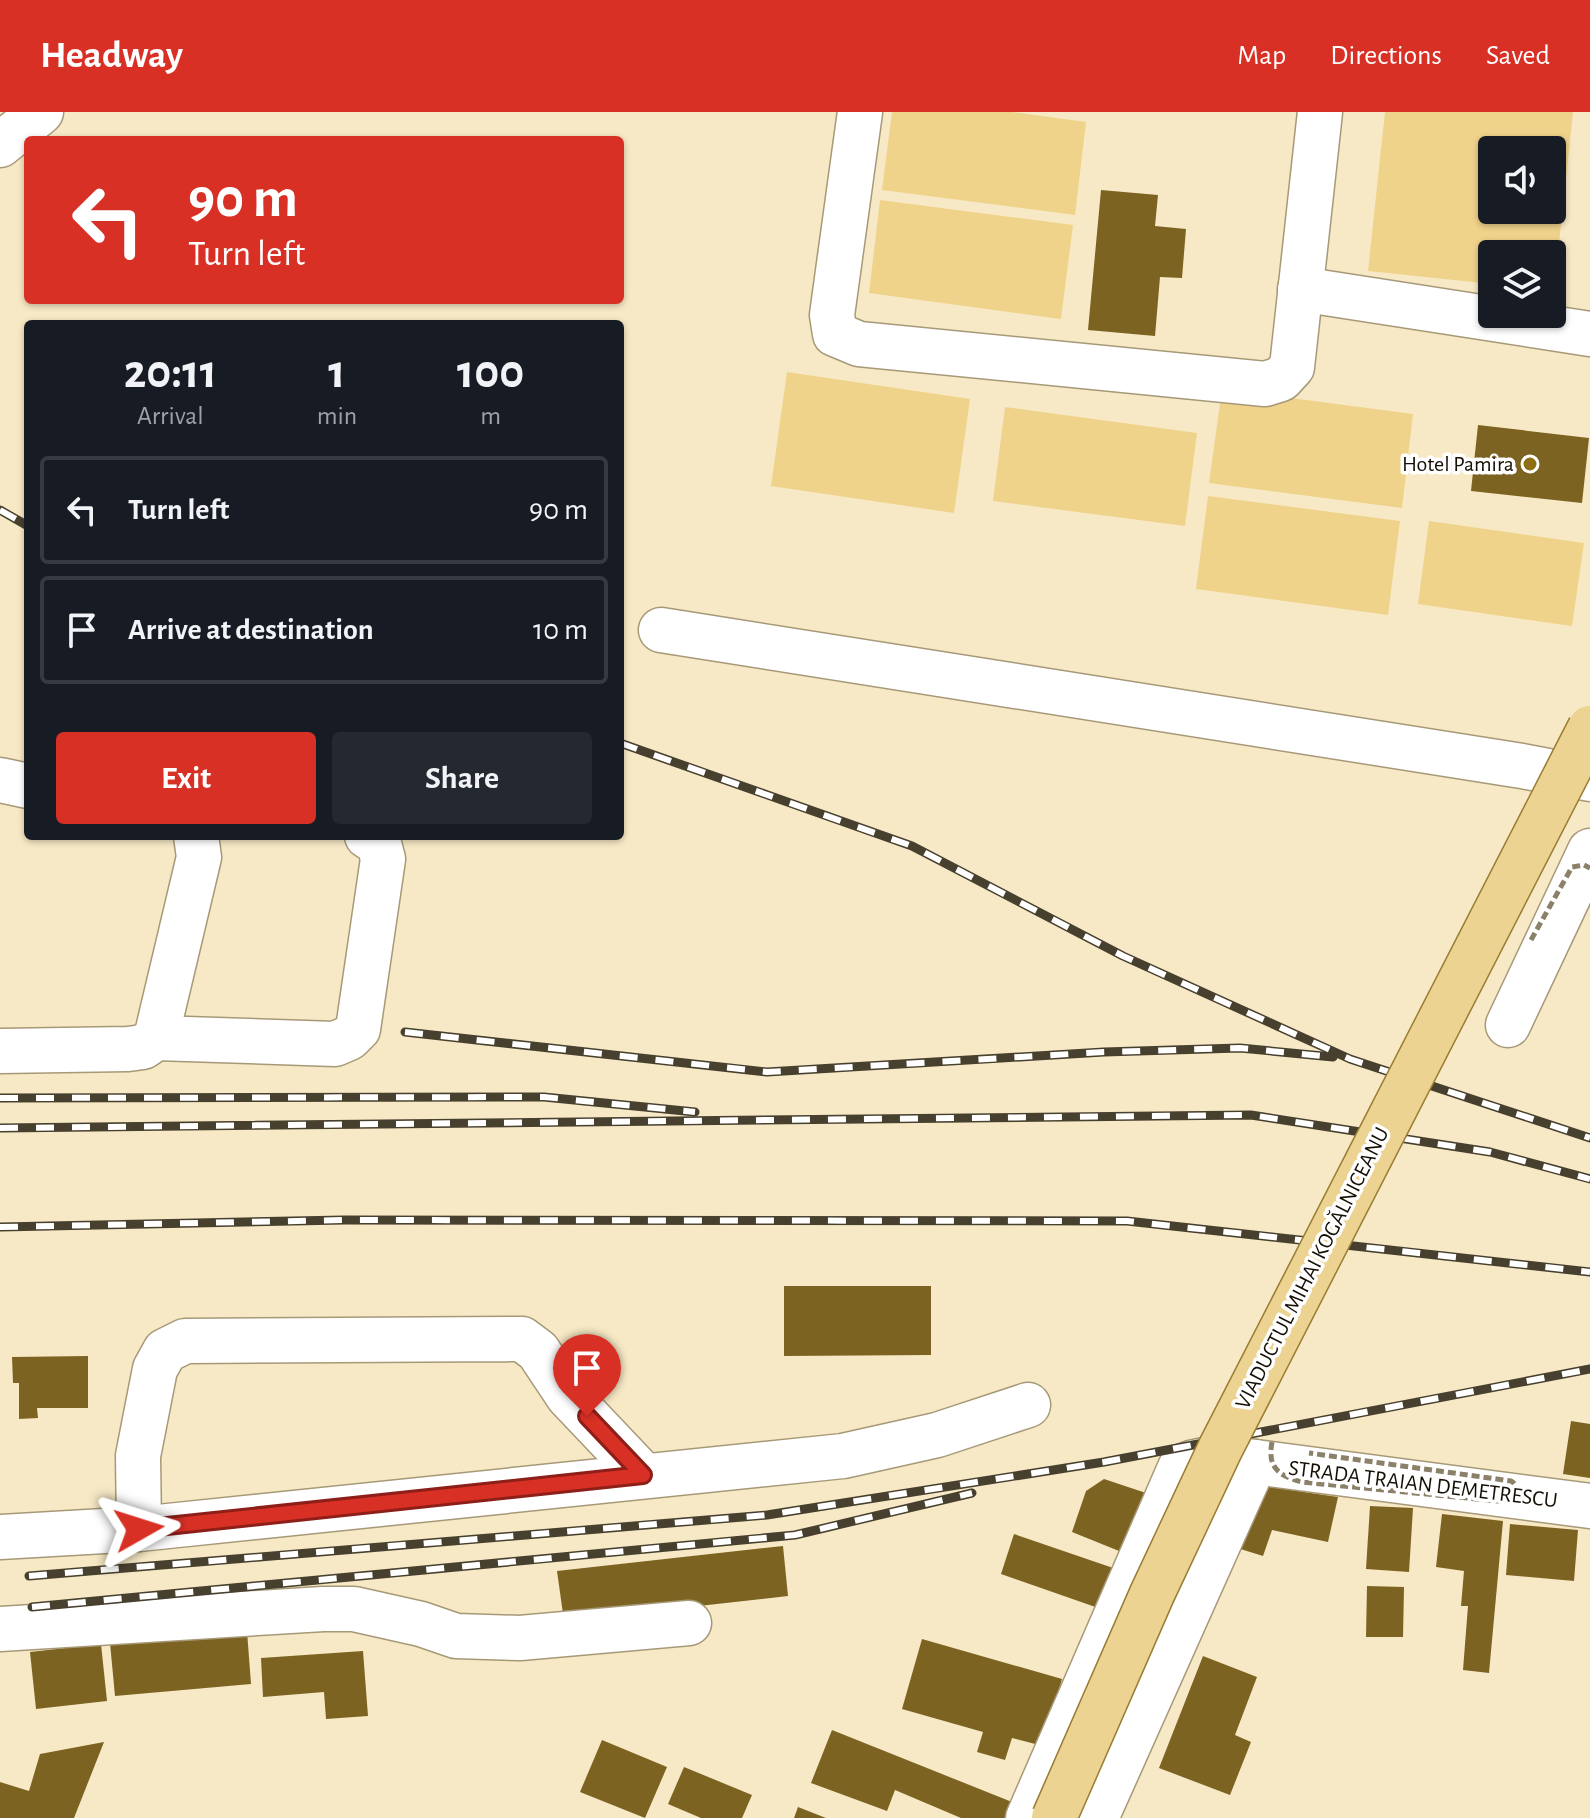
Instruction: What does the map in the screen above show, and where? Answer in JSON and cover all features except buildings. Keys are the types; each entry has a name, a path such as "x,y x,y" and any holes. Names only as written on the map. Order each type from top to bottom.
{"main road":[{"name":"VIADUCTUL MIHAI KOGĂLNICEANU","path":"1054,1818 1152,1594 1220,1449 1590,728"}],"street":[{"path":"0,145 41,112"},
{"path":"860,112 832,315 835,334 859,344 1265,384 1281,379 1292,367 1320,112"},
{"path":"1300,289 1590,334"},
{"path":"661,630 1590,779"},
{"path":"0,780 24,785"},
{"path":"156,1038 199,857 197,840"},
{"path":"0,1051 128,1049 143,1047 156,1038 335,1044 349,1038 358,1029 383,859 379,844 373,840"},
{"path":"1508,1025 1581,859"},
{"path":"139,1529 138,1456 155,1369 165,1351 185,1341 522,1339 538,1351 568,1396 643,1475"},
{"path":"0,1537 139,1529 843,1456 937,1435 1028,1405"},
{"path":"1096,1818 1264,1449"},
{"name":"STRADA TRAIAN DEMETRESCU","path":"1028,1818 1180,1468 1193,1460 1264,1449 1590,1506"},
{"path":"0,1629 323,1609 354,1609 421,1624 456,1636 520,1638 689,1623"}],"path":[{"path":"1581,859 1590,868"},
{"path":"1264,1449 1278,1473 1302,1482 1508,1502 1514,1499 1517,1492 1516,1485 1511,1481 1309,1453"}],"shaded area":[{"path":"892,112 1012,112 1086,122 1075,215 882,190"},
{"path":"1385,112 1573,112 1566,178 1566,136 1478,136 1478,224 1561,224 1559,240 1478,240 1478,283 1368,271"},
{"path":"880,200 1073,225 1061,319 869,293"},
{"path":"787,372 970,399 954,513 771,486"},
{"path":"1222,389 1413,414 1402,508 1209,483"},
{"path":"1005,407 1197,433 1185,526 993,501"},
{"path":"1208,496 1400,521 1388,615 1196,589"},
{"path":"1429,521 1584,543 1572,626 1418,604"}],"railway":[{"path":"0,510 24,524"},
{"path":"624,744 912,846 1123,956 1350,1059 1590,1138"},
{"path":"405,1032 767,1072 1104,1052 1240,1048 1333,1057"},
{"path":"0,1098 544,1097 695,1112"},
{"path":"0,1128 1251,1115 1490,1152 1590,1179"},
{"path":"0,1227 344,1220 1127,1221 1590,1272"},
{"path":"29,1576 767,1515 1104,1462 1590,1369"},
{"path":"32,1607 795,1535 972,1493"}],"place":[{"name":"Hotel Pamira","path":"1530,464"}],"route":[{"path":"139,1529 643,1475 587,1416"}]}
